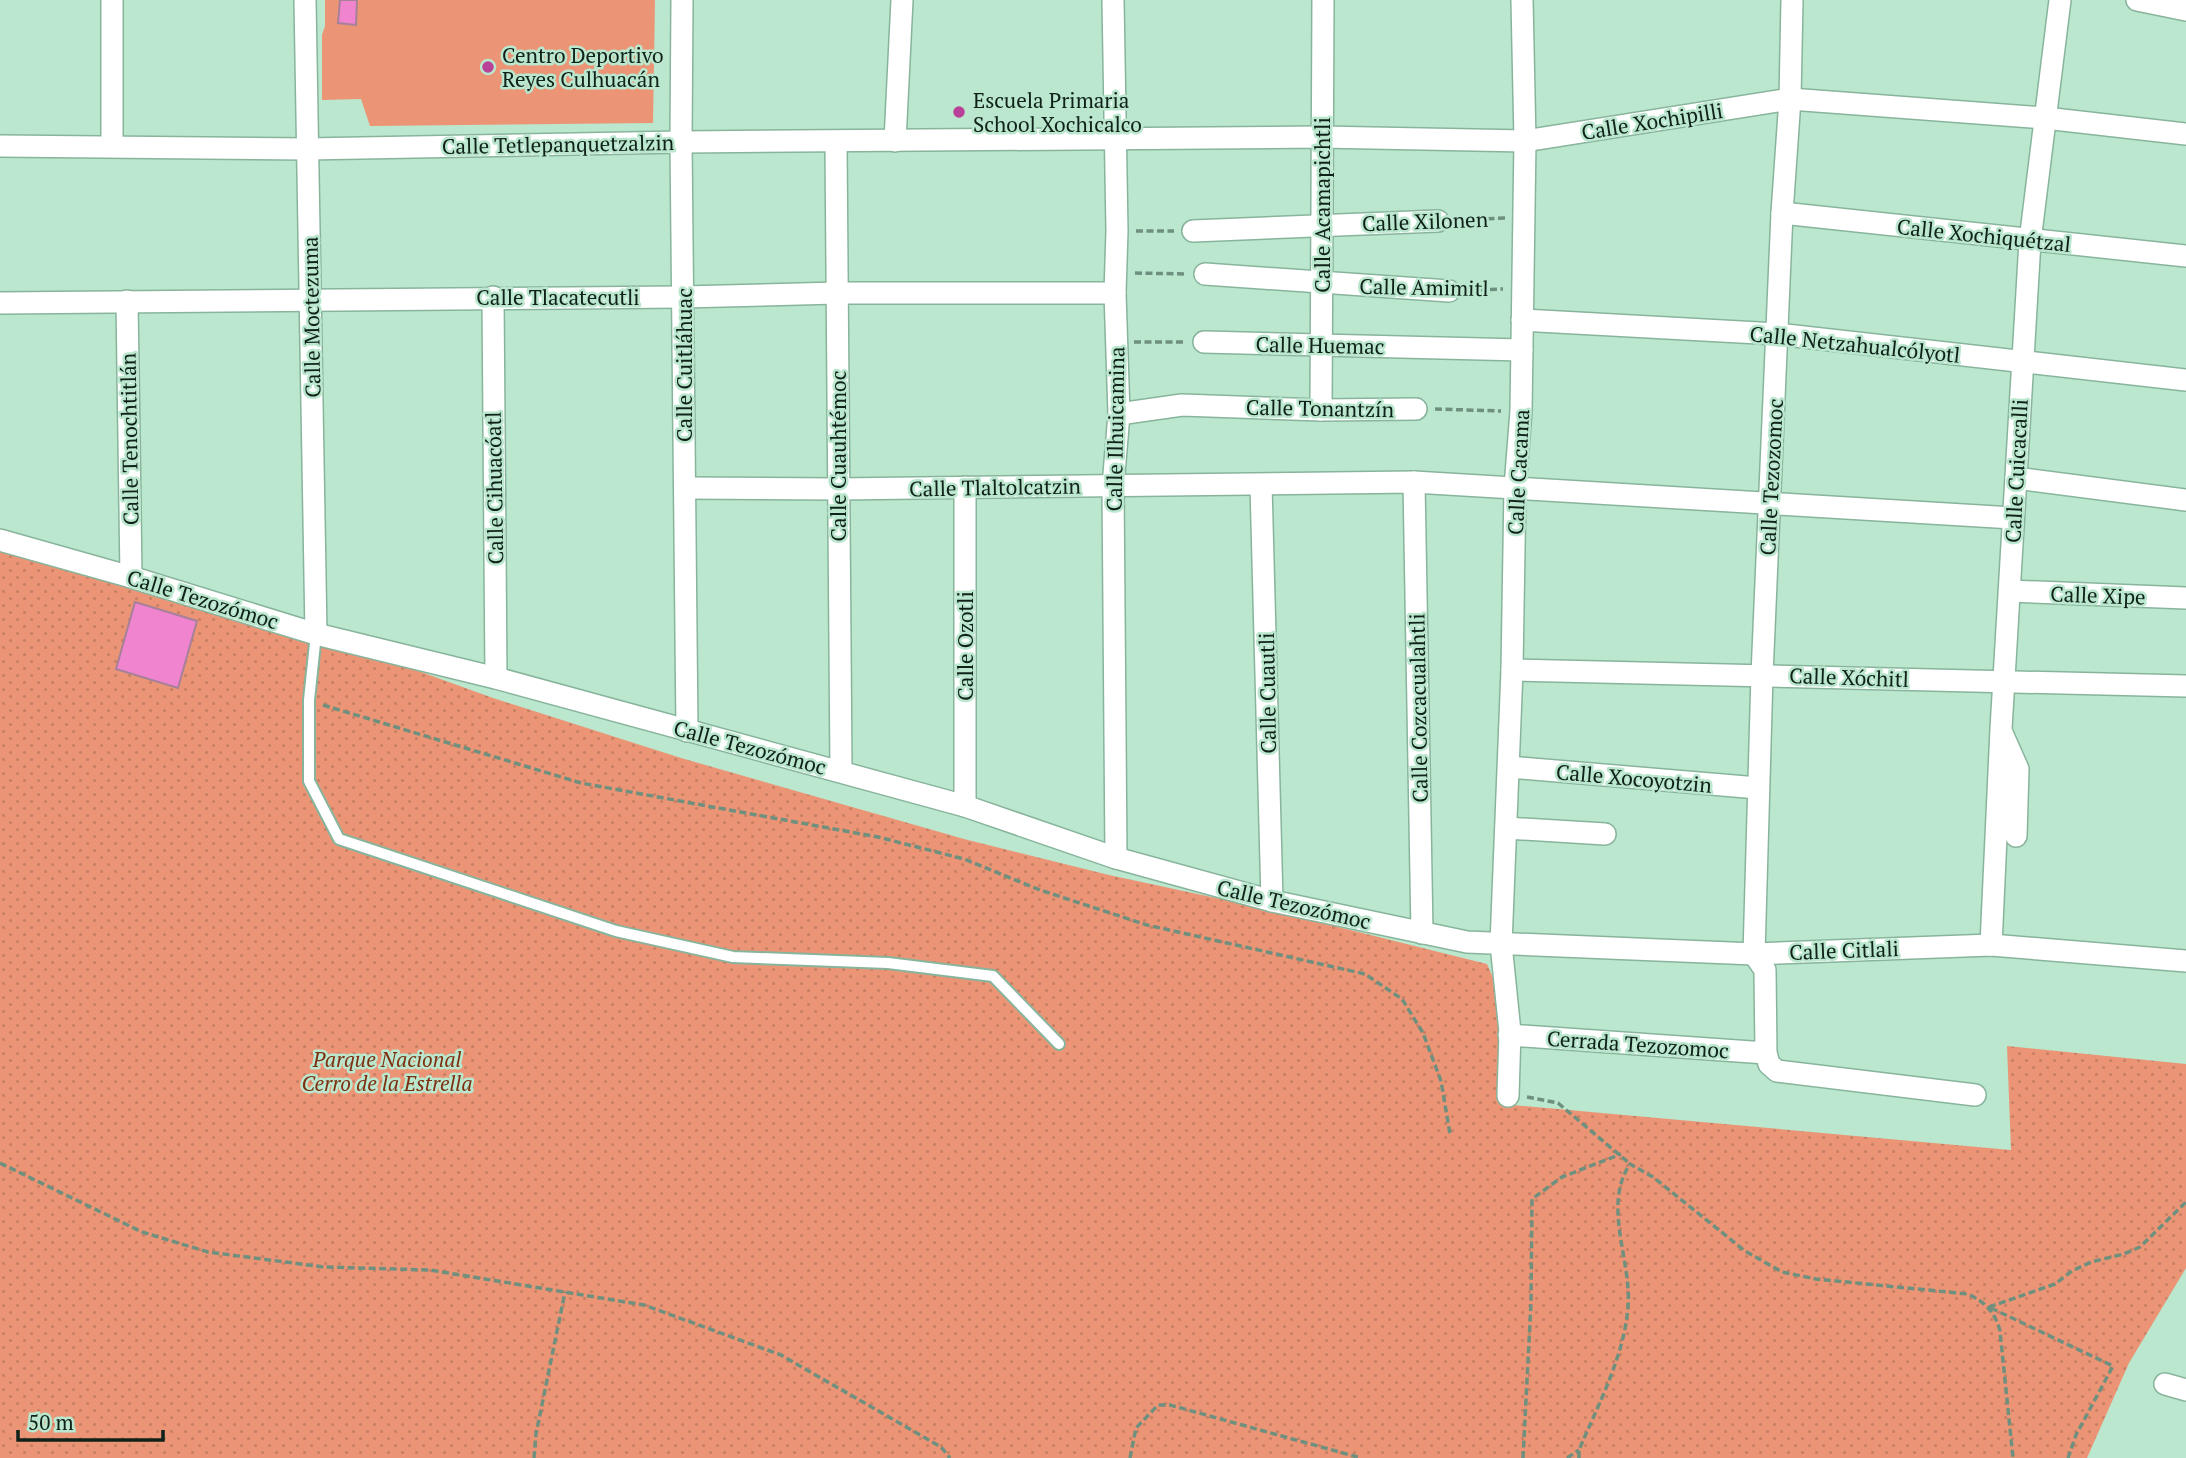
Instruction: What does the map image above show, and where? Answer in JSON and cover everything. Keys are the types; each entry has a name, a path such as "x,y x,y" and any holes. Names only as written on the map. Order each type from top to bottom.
{"street":[{"path":"112,0 112,146"},
{"name":"Calle Moctezuma","path":"305,0 316,634"},
{"name":"Calle Cuitláhuac","path":"682,0 687,731"},
{"path":"895,141 902,0"},
{"name":"Calle Ilhuicamina","path":"1113,0 1117,231 1115,283 1119,414 1113,486 1116,858"},
{"name":"Calle Acamapichtli","path":"1321,410 1323,0"},
{"name":"Calle Cacama","path":"1508,1095 1509,1035 1501,944 1509,767 1516,487 1521,411 1525,141 1522,0"},
{"name":"Calle Tezozomoc","path":"1754,954 1762,675 1782,213 1790,99 1792,0"},
{"name":"Calle Cuicacalli","path":"1991,944 2030,240 2060,0"},
{"path":"2137,0 2186,10"},
{"name":"Calle Xochipilli","path":"1115,138 1321,137 1525,141 1790,99 2045,118 2186,134"},
{"name":"Calle Tetlepanquetzalzin","path":"0,146 307,149 1115,138"},
{"name":"Calle Cuauhtémoc","path":"836,142 841,771"},
{"name":"Calle Xochiquétzal","path":"1782,213 2186,256"},
{"name":"Calle Xilonen","path":"1192,231 1438,221"},
{"name":"Calle Amimitl","path":"1205,274 1448,291"},
{"name":"Calle Tlacatecutli","path":"0,303 683,297 1115,283"},
{"name":"Calle Cihuacóatl","path":"493,297 496,678"},
{"name":"Calle Tenochtitlán","path":"127,301 131,577"},
{"name":"Calle Netzahualcólyotl","path":"1522,320 1777,334 2186,380"},
{"name":"Calle Huemac","path":"1204,342 1522,350"},
{"name":"Calle Tonantzín","path":"1119,414 1182,405 1321,410 1416,409"},
{"path":"2016,478 2186,500"},
{"name":"Calle Tlaltolcatzin","path":"685,488 838,489 1414,482 1516,487"},
{"name":"Calle Cozcacualahtli","path":"1414,482 1422,933"},
{"name":"Calle Cuautli","path":"1261,485 1272,901"},
{"name":"Calle Ozotli","path":"965,487 965,806"},
{"path":"1516,487 1770,505 2013,518"},
{"name":"Calle Tezozómoc","path":"0,540 316,634 496,678 965,806 1116,858 1272,901 1467,942 1501,944"},
{"name":"Calle Xipe","path":"2010,592 2186,598"},
{"name":"Calle Xóchitl","path":"1512,670 2186,686"},
{"path":"2001,729 2018,769 2016,836"},
{"name":"Calle Xocoyotzin","path":"1509,767 1758,788"},
{"path":"1506,828 1605,834"},
{"name":"Calle Citlali","path":"1501,944 1754,954 1991,944 2186,961"},
{"path":"1754,954 1765,970 1766,1053 1769,1064 1777,1071 1975,1095"},
{"name":"Cerrada Tezozomoc","path":"1509,1035 1766,1053"},
{"path":"2165,1384 2186,1390"}],"lane":[{"path":"316,634 309,700 309,781 339,839 616,930 733,957 888,963 993,976 1059,1044"}],"path":[{"name":"Calle Xilonen","path":"1438,221 1524,217"},
{"path":"1117,231 1192,231"},
{"path":"1115,283 1205,274"},
{"name":"Calle Amimitl","path":"1448,291 1523,288"},
{"path":"1118,342 1204,342"},
{"name":"Calle Tonantzín","path":"1416,409 1521,411"},
{"path":"309,700 580,783 878,837 964,859 1040,890 1147,925 1365,974 1402,999 1423,1033 1441,1081 1450,1134"},
{"path":"1508,1095 1558,1103 1630,1164 1653,1177 1745,1251 1782,1272 1816,1279 1968,1294 1989,1307 2113,1366 2076,1436 2068,1458"},
{"path":"1523,1458 1531,1303 1532,1199 1562,1177 1621,1154"},
{"path":"0,1163 142,1232 208,1252 324,1267 430,1270 644,1304 782,1355 941,1447 950,1458"},
{"path":"1579,1458 1579,1450 1617,1358 1628,1306 1618,1205 1619,1187 1630,1164"},
{"path":"1989,1307 2055,1284 2072,1271 2091,1262 2140,1247 2186,1202"},
{"path":"534,1458 536,1434 565,1292"},
{"path":"1989,1307 1997,1318 2000,1331 2013,1458"},
{"path":"1130,1458 1136,1428 1158,1405 1170,1405 1362,1458"},
{"path":"1567,1458 1579,1450"}],"green space":[{"name":"Centro Deportivo Reyes Culhuacán","path":"325,0 655,0 653,123 370,126 361,99 322,100"},
{"name":"Parque Nacional Cerro de la Estrella","path":"0,545 316,634 493,698 681,758 964,839 1109,875 1258,907 1487,964 1501,996 1502,1104 2011,1150 2007,1046 2186,1064 2186,1268 2129,1363 2087,1458 0,1458"}],"building":[{"path":"340,0 357,0 356,25 338,23"},
{"path":"135,602 197,621 178,688 116,669"}],"place":[{"name":"Centro Deportivo Reyes Culhuacán","path":"488,67"},
{"name":"Escuela Primaria School Xochicalco","path":"959,112"}]}
